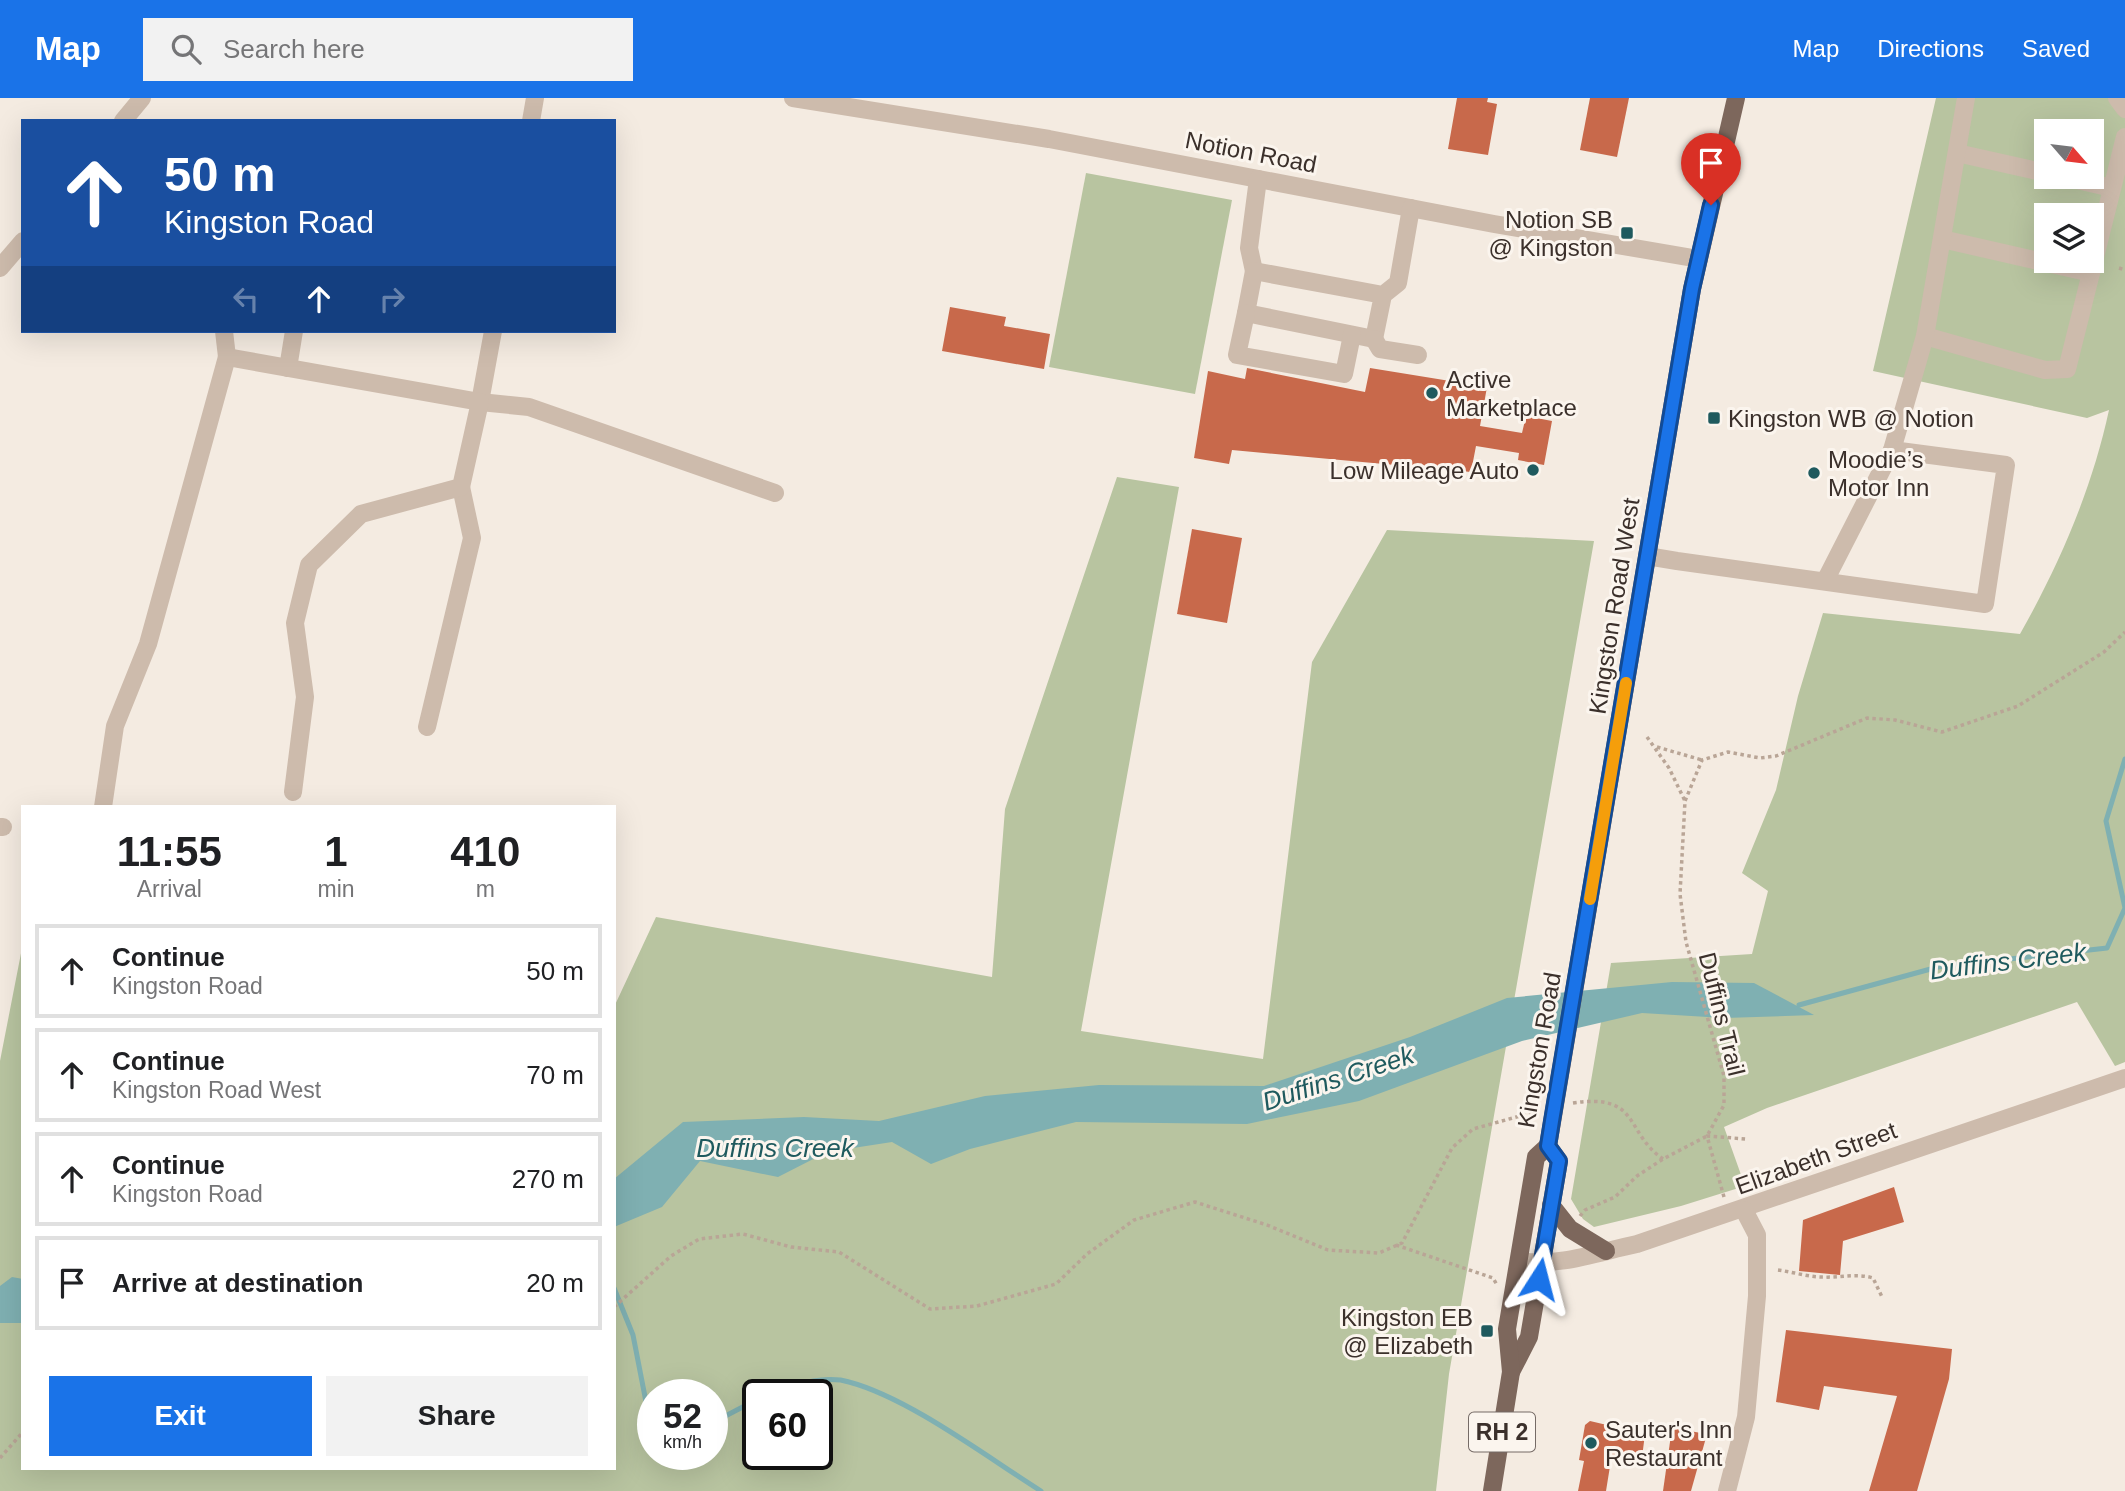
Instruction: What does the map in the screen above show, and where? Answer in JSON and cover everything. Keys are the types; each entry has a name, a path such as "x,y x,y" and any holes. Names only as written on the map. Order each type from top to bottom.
{"main road":[{"name":"RH 2","path":"1699,259 1736,98"},
{"name":"Kingston Road West","path":"1579,962 1699,259"},
{"name":"Kingston Road","path":"1548,1146 1579,962"},
{"name":"RH 2","path":"1492,1491 1511,1372 1507,1329 1536,1157 1548,1146 1559,1161 1529,1336 1511,1372"},
{"path":"1551,1205 1570,1229 1606,1251"}],"street":[{"path":"125,119 142,98"},
{"path":"531,119 535,98"},
{"name":"Notion Road","path":"793,98 1049,139 1411,208 1699,259"},
{"path":"1825,581 1892,450 1925,336 1966,98"},
{"path":"2117,98 2125,109"},
{"path":"2104,220 2125,137"},
{"path":"1957,153 2034,170"},
{"path":"1258,179 1249,248 1254,271 1237,355 1343,374 1352,335"},
{"path":"2104,186 2112,188"},
{"path":"1411,208 1398,283 1383,295 1374,339 1380,349 1418,355"},
{"path":"1942,239 2034,259"},
{"path":"0,268 21,243"},
{"path":"1254,271 1383,295"},
{"path":"1925,336 2045,370 2067,369 2091,273"},
{"path":"1246,313 1374,339"},
{"path":"103,805 115,726 148,644 227,357 225,333"},
{"path":"288,368 294,333"},
{"path":"427,727 472,538 461,487 493,333"},
{"path":"227,357 480,402 529,407 775,493"},
{"path":"1647,556 1984,604 2006,465 1892,450"},
{"path":"293,792 305,697 295,623 309,565 361,514 461,487"},
{"name":"Elizabeth Street","path":"1520,1261 1540,1264 1637,1244 1744,1210 2125,1078"},
{"path":"1727,1491 1746,1417 1757,1296 1757,1235 1744,1210"}],"path":[{"path":"2119,268 2125,270"},
{"path":"1655,747 1702,760 1728,752 1760,758 1776,757 1867,718 1895,720 1942,732 2018,706 2104,652 2125,632"},
{"path":"1647,737 1669,768 1685,802"},
{"name":"Duffins Trail","path":"1702,760 1685,802 1680,894 1686,942 1724,1076 1724,1105 1707,1136"},
{"path":"1564,1105 1609,1104 1629,1113 1650,1150 1663,1159"},
{"path":"616,1305 671,1256 699,1239 743,1234 791,1247 839,1252 930,1309 977,1306 1056,1284 1087,1254 1134,1220 1195,1202 1267,1225 1328,1250 1379,1253 1402,1243 1452,1148 1473,1129 1550,1108"},
{"path":"1576,1220 1585,1210 1615,1197 1637,1176 1663,1159 1707,1136 1746,1139"},
{"path":"1707,1136 1724,1197"},
{"path":"1396,1245 1493,1278 1499,1287"},
{"path":"1778,1270 1819,1277 1848,1278 1860,1274 1873,1278 1882,1297"},
{"path":"0,1458 21,1434"}],"green space":[{"path":"1936,98 2125,98 2125,1062 2115,1066 2077,1002 1767,1108 1724,1127 1745,1186 1681,1206 1594,1227 1583,1219 1571,1199 1611,963 1752,954 1768,891 1742,873 1776,790 1798,696 1823,613 2020,634 2073,525 2094,468 2109,410 2087,418 1873,371"},
{"path":"1086,173 1232,200 1195,394 1049,367"},
{"path":"1117,477 1179,487 1081,1031 1263,1059 1312,662 1387,530 1594,541 1449,1374 1436,1491 0,1491 0,1061 21,953 21,1470 616,1470 616,1003 656,917 992,977 1005,809"}],"water":[{"name":"Duffins Creek","path":"1672,982 1754,983 1814,1015 1724,1018 1642,1013 1522,1041 1359,1101 1247,1124 1076,1122 970,1149 931,1164 892,1142 827,1152 778,1177 700,1161 662,1207 616,1226 616,1177 683,1122 804,1117 879,1121 985,1096 1099,1085 1264,1086 1410,1037 1507,998"},
{"path":"12,1277 21,1279 21,1323 0,1323 0,1286"}],"building":[{"path":"1457,98 1488,98 1487,102 1497,104 1488,155 1448,149"},
{"path":"1590,98 1629,98 1617,157 1580,150"},
{"path":"950,307 1006,317 1004,326 1050,334 1044,369 942,351"},
{"path":"1247,368 1365,392 1370,368 1487,387 1480,426 1522,433 1526,416 1552,421 1544,465 1518,460 1519,453 1476,446 1471,472 1232,450 1229,464 1194,458 1208,371 1245,379"},
{"path":"1192,529 1242,538 1227,623 1177,614"},
{"path":"1894,1187 1904,1222 1843,1241 1840,1275 1799,1271 1803,1220"},
{"path":"1786,1330 1952,1349 1949,1379 1917,1491 1869,1491 1897,1396 1824,1386 1819,1410 1776,1402"},
{"path":"1590,1421 1645,1434 1641,1465 1611,1460 1606,1491 1578,1491 1584,1461 1579,1460 1585,1425"},
{"path":"1672,1428 1707,1434 1691,1491 1663,1491"}],"waterway":[{"name":"Duffins Creek","path":"1799,1005 1938,967 2107,948 2125,908 2106,821 2125,759"},
{"path":"616,1293 633,1335 642,1379"},
{"path":"833,1380 849,1382 897,1401 1041,1491"},
{"path":"728,1415 742,1407"}],"slow traffic":[{"path":"1590,899 1626,683"}],"place":[{"name":"Notion SB @ Kingston","path":"1627,233"},
{"name":"Active Marketplace","path":"1432,393"},
{"name":"Kingston WB @ Notion","path":"1714,418"},
{"name":"Low Mileage Auto","path":"1533,470"},
{"name":"Moodie’s Motor Inn","path":"1814,473"},
{"name":"Kingston EB @ Elizabeth","path":"1487,1331"},
{"name":"Sauter's Inn Restaurant","path":"1591,1443"}],"route":[{"path":"1539,1279 1559,1161 1548,1146 1552,1121 1692,289 1711,205"}]}
